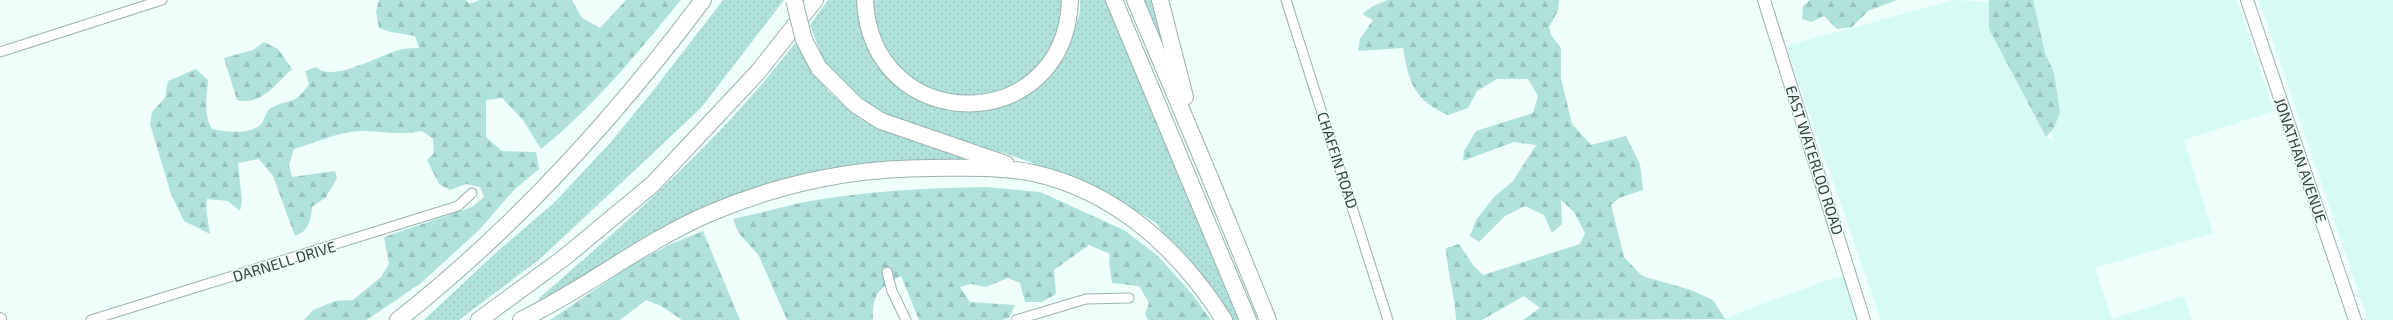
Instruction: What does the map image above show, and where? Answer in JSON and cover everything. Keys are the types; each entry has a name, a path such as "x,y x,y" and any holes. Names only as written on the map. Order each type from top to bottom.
{"highway":[{"path":"398,320 465,265 550,183 622,104 703,0"},
{"path":"794,0 804,40 819,68 856,105 881,121 1093,195 1143,226 1171,250 1194,276 1224,320"},
{"path":"865,0 867,21 874,43 887,66 916,91 930,97 963,105 984,104 1007,97 1038,77 1052,59 1063,40 1067,26 1070,0"},
{"path":"1114,0 1248,320"},
{"path":"1135,0 1268,320"},
{"path":"1160,0 1186,103 1206,168"},
{"path":"479,320 565,257 653,184 733,99 812,3"},
{"path":"521,320 673,231 728,206 788,186 863,172 908,168 962,168 1033,173"}],"street":[{"path":"0,52 162,0"},
{"name":"CHAFFIN ROAD","path":"1286,0 1388,320"},
{"name":"EAST WATERLOO ROAD","path":"1764,0 1864,320"},
{"name":"JONATHAN AVENUE","path":"2247,0 2355,320"},
{"name":"DARNELL DRIVE","path":"91,320 458,206 472,193"},
{"path":"887,272 892,291 906,320"},
{"path":"1016,320 1086,299 1129,298"}],"shaded area":[{"path":"1954,0 1990,2 1989,29 2046,137 2055,143 2008,0 2237,0 2274,111 2184,140 2213,233 2095,268 2112,319 2183,296 2192,320 1881,320 1786,46"},
{"path":"2259,0 2393,0 2393,320 2368,320"},
{"path":"1845,274 1858,320 1721,320 1759,305"}],"green space":[{"path":"379,0 466,0 469,4 480,0 572,0 582,18 600,28 626,0 681,0 615,78 579,115 541,149 523,120 502,98 486,100 486,137 502,151 536,152 539,169 514,190 479,230 421,283 367,320 304,320 313,310 335,301 353,300 381,277 389,264 384,237 472,207 484,197 480,187 466,184 450,190 439,184 427,160 434,153 433,139 422,131 406,133 351,132 294,149 289,165 292,177 335,171 337,178 326,197 312,207 310,221 300,234 295,236 273,176 259,159 238,163 242,201 240,211 228,201 207,199 206,209 210,234 184,221 171,194 150,124 152,112 165,98 168,81 196,69 208,80 206,99 207,117 212,129 231,132 251,130 261,124 271,108 296,99 300,96 309,84 305,71 316,67 324,71 334,72 345,70 394,52 405,49 419,48 415,36 391,32 379,28 376,12"},
{"path":"723,0 784,0 701,108 540,259 459,320 424,320 500,249 554,203 610,143 652,92"},
{"path":"828,0 861,0 866,35 937,105 1035,85 1059,62 1071,40 1080,12 1080,0 1105,0 1240,320 1228,320 1156,223 1104,191 1061,173 1004,153 954,142 871,109 843,88 822,56 810,25"},
{"path":"872,0 1064,0 1064,15 1045,64 1018,87 961,99 913,84 881,48"},
{"path":"1144,0 1156,0 1167,57"},
{"path":"1388,0 1559,0 1558,11 1549,27 1551,35 1561,48 1561,78 1572,124 1591,145 1626,136 1640,164 1643,190 1619,198 1611,205 1624,257 1642,276 1691,290 1713,300 1725,319 1523,320 1540,308 1524,296 1482,320 1456,320 1446,248 1459,244 1473,265 1483,275 1580,244 1585,233 1574,212 1561,200 1562,224 1552,233 1544,215 1525,206 1505,216 1479,242 1470,236 1476,220 1494,197 1513,181 1536,145 1514,142 1463,161 1464,151 1476,131 1533,113 1538,96 1528,79 1497,79 1477,91 1468,108 1448,115 1427,103 1420,96 1411,81 1403,48 1358,51 1360,39 1373,20 1362,14 1373,6"},
{"path":"1810,0 1897,0 1868,11 1852,27 1837,29 1824,16 1811,22 1802,19 1803,6"},
{"path":"1989,0 2033,0 2045,53 2054,73 2060,112 2054,128 2046,137 1989,29"},
{"path":"264,42 278,49 292,69 274,87 261,97 246,101 237,100 224,58 253,50"},
{"path":"795,43 828,91 860,119 877,127 978,159 765,188 541,303 539,298 641,208 706,145 767,78"},
{"path":"987,187 1040,192 1124,230 1158,256 1193,295 1211,320 1148,320 1145,314 1149,303 1139,286 1112,283 1109,262 1110,254 1089,245 1054,270 1056,294 1042,302 1025,302 1020,283 1008,278 986,287 971,284 960,287 970,302 1015,305 1009,318 1002,320 919,320 901,276 887,284 878,293 874,304 873,320 787,320 759,256 738,232 733,219 805,202 850,195 918,189"},
{"path":"703,231 740,320 682,320 661,306 646,300 620,320 550,320 633,264 671,244"}]}
